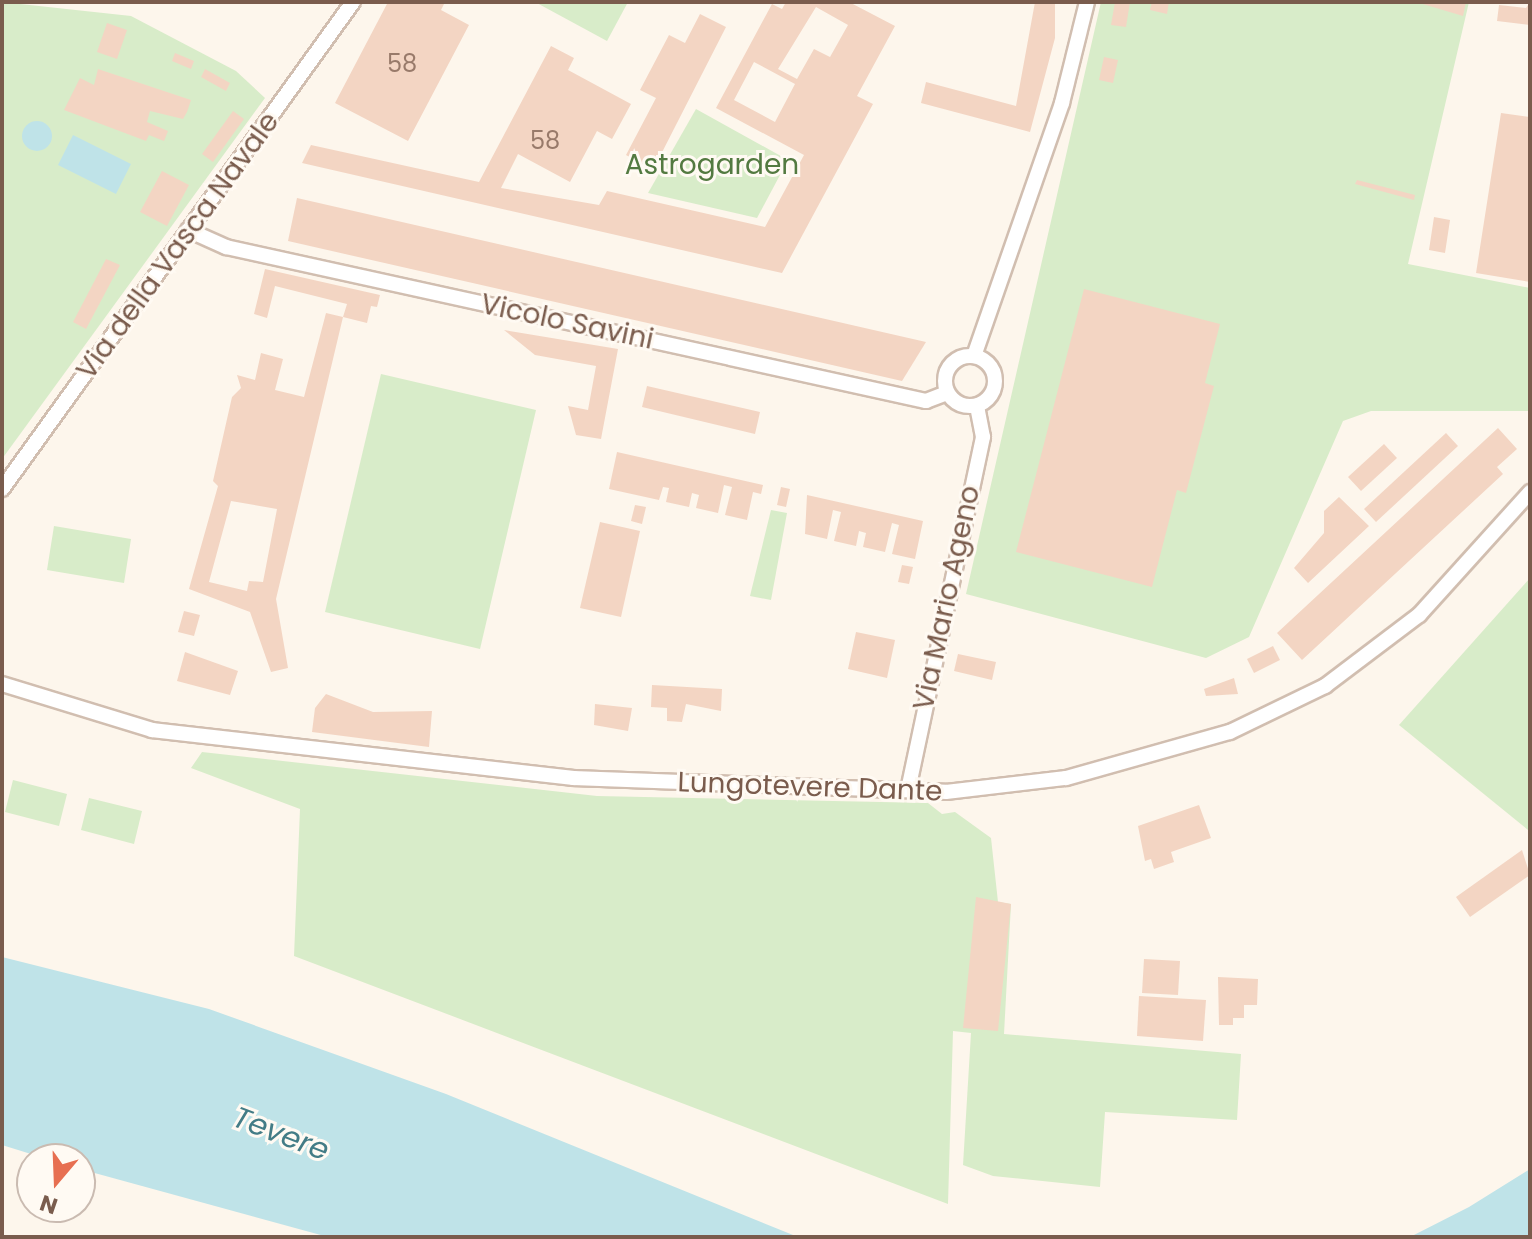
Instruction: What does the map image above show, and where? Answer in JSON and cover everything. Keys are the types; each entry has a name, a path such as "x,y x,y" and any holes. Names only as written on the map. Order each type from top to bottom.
{"street":[{"name":"Via della Vasca Navale","path":"2,489 353,2"},
{"path":"974,356 1062,103 1087,2"},
{"name":"Vicolo Savini","path":"188,230 226,247 926,401 947,393"},
{"path":"974,356 995,380 991,396 977,406 947,393 952,364 974,356"},
{"name":"Via Mario Ageno","path":"908,790 983,437 977,406"},
{"name":"Lungotevere Dante","path":"2,684 132,725 229,740 573,778 908,790 1066,778 1230,732 1283,708 1368,657 1419,615 1530,492"}],"green space":[{"path":"2,2 131,16 236,71 265,98 2,459"},
{"path":"535,2 628,2 607,41"},
{"path":"1101,2 1469,2 1408,264 1530,288 1530,411 1371,411 1343,421 1249,637 1206,658 966,594"},
{"name":"Astrogarden","path":"696,109 788,160 757,218 648,193"},
{"path":"381,374 536,410 480,649 325,612"},
{"path":"771,510 787,513 771,600 750,596"},
{"path":"54,526 131,539 124,583 47,570"},
{"path":"1530,578 1530,828 1528,830 1399,725"},
{"path":"202,752 597,796 928,803 942,814 955,812 991,838 998,902 1011,904 1004,1034 1241,1054 1237,1120 1105,1112 1100,1187 993,1176 963,1165 971,1033 953,1031 948,1204 294,956 300,809 191,768"},
{"path":"13,780 67,794 59,826 5,812"},
{"path":"89,798 142,811 134,844 81,830"}],"water":[{"path":"37,121 48,125 52,136 48,147 37,151 26,147 22,136 26,125"},
{"path":"73,135 131,164 116,194 58,165"},
{"name":"Tevere","path":"2,957 209,1009 446,1094 798,1237 328,1237 96,1173 96,1143 16,1143 16,1149 2,1145"},
{"path":"1530,1169 1530,1237 1410,1237 1469,1207"}],"building":[{"path":"388,2 445,2 441,10 469,25 408,141 335,103"},
{"path":"786,2 849,2 895,26 857,96 873,104 782,273 302,163 311,145 479,182 551,46 574,58 568,70 631,104 612,139 597,131 570,182 518,154 501,188 599,205 607,191 765,227 804,155 716,108 772,4 782,9","holes":["816,7 848,25 830,57 814,49 797,79 778,69","754,62 795,84 775,122 734,100"]},
{"path":"1035,2 1055,2 1055,38 1030,132 921,103 926,82 1016,106"},
{"path":"1115,2 1130,2 1126,27 1111,25"},
{"path":"1152,2 1169,2 1167,14 1150,10"},
{"path":"1416,2 1466,2 1463,16"},
{"path":"1530,2 1530,25 1497,21 1499,5 1526,8"},
{"path":"700,14 726,27 653,170 626,155 656,98 640,90 669,35 685,43"},
{"path":"107,23 127,30 117,59 97,52"},
{"path":"175,53 194,61 191,69 172,61"},
{"path":"1104,57 1118,60 1113,83 1099,80"},
{"path":"98,69 191,100 187,112 183,119 150,111 147,122 168,131 164,141 149,135 146,141 64,110 80,78 94,85"},
{"path":"205,69 230,83 226,91 201,77"},
{"path":"233,111 244,119 213,162 202,154"},
{"path":"1501,113 1530,117 1530,282 1476,273"},
{"path":"162,171 189,185 167,226 140,212"},
{"path":"1357,180 1415,195 1414,200 1355,184"},
{"path":"297,198 926,342 902,381 288,241"},
{"path":"1434,217 1450,220 1445,253 1429,250"},
{"path":"106,259 120,265 86,329 73,322"},
{"path":"265,269 380,295 377,307 371,306 367,323 343,317 347,304 275,286 267,318 254,314"},
{"path":"1084,289 1220,324 1205,383 1214,386 1186,493 1177,490 1152,587 1016,552"},
{"path":"326,313 343,317 276,599 288,668 271,672 250,612 189,589 218,486 213,481 232,397 241,388 237,375 255,380 261,353 283,359 275,390 304,397","holes":["231,501 277,509 263,582 249,581 247,591 209,582"]},
{"path":"504,330 618,349 601,439 576,435 568,406 588,410 596,366 535,355"},
{"path":"647,386 760,412 755,434 642,407"},
{"path":"1498,428 1517,449 1497,467 1503,474 1302,660 1277,633"},
{"path":"1446,433 1458,446 1376,522 1364,509"},
{"path":"1384,444 1397,458 1361,491 1348,477"},
{"path":"617,452 763,485 761,494 753,492 747,520 725,515 732,487 724,485 718,513 696,508 699,495 692,493 689,507 666,502 669,488 663,487 659,500 609,489"},
{"path":"781,487 790,489 786,507 777,505"},
{"path":"807,495 923,521 915,559 892,554 899,525 892,523 885,552 863,547 866,533 859,531 856,546 834,541 841,512 833,510 827,539 805,534"},
{"path":"1339,497 1369,526 1308,583 1294,568 1324,533 1324,511"},
{"path":"635,505 646,507 642,524 631,521"},
{"path":"600,522 640,531 621,617 580,608"},
{"path":"902,565 913,567 909,584 898,582"},
{"path":"184,611 200,615 194,636 178,632"},
{"path":"856,632 895,640 887,678 848,669"},
{"path":"1273,646 1280,660 1254,673 1247,659"},
{"path":"185,652 238,671 230,695 177,681"},
{"path":"958,654 996,662 992,680 954,671"},
{"path":"1234,678 1238,694 1206,696 1204,689"},
{"path":"652,685 722,689 721,711 686,704 682,722 667,721 667,708 651,707"},
{"path":"326,694 373,712 432,711 429,747 312,732 315,708"},
{"path":"595,704 632,708 628,731 594,725"},
{"path":"1199,805 1211,838 1171,852 1174,862 1154,869 1151,859 1145,861 1138,826"},
{"path":"1522,850 1530,875 1470,917 1456,897"},
{"path":"976,897 1011,904 998,1031 963,1028"},
{"path":"1144,959 1180,961 1178,995 1142,993"},
{"path":"1218,977 1258,979 1257,1005 1244,1005 1244,1018 1233,1018 1233,1025 1219,1025"},
{"path":"1139,996 1206,1000 1203,1041 1137,1036"}]}
